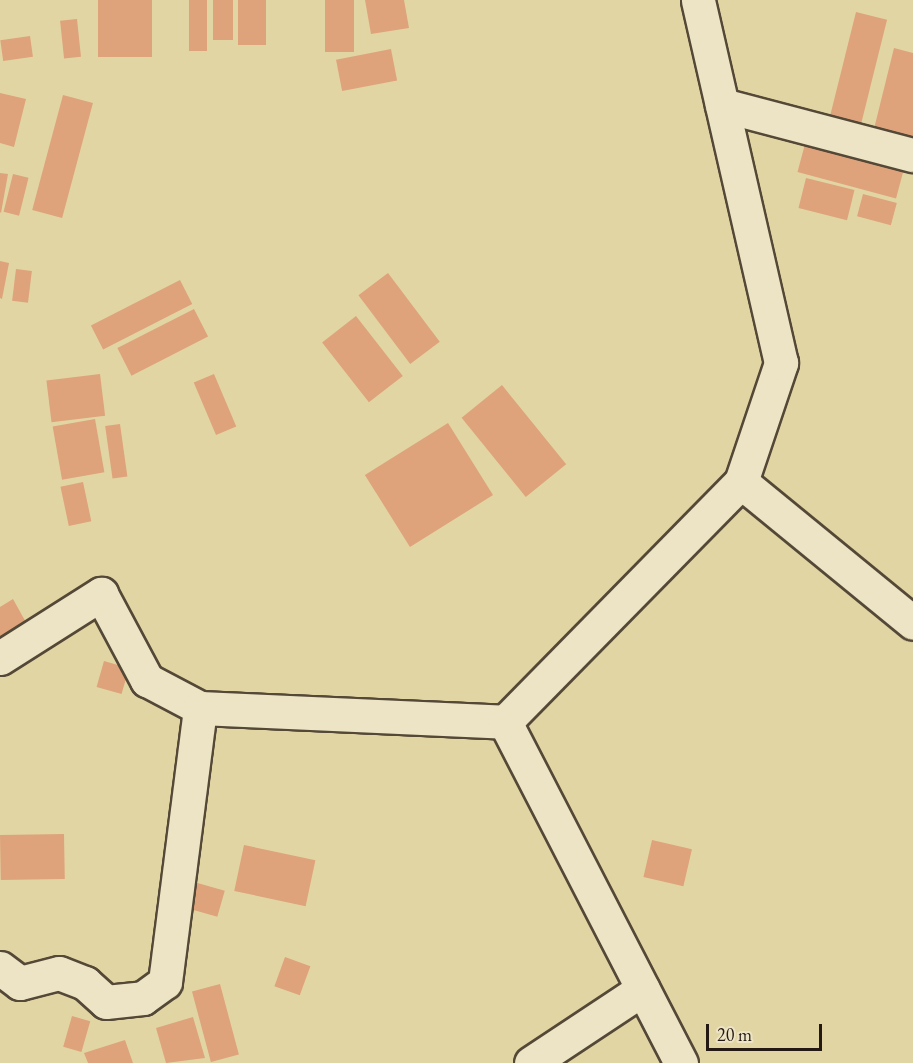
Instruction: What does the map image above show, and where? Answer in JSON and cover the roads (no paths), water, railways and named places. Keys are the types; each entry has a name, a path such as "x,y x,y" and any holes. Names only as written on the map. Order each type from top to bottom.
{"street":[{"path":"0,658 101,594 147,680 200,708 506,722 741,482 781,363 698,0"},
{"path":"722,105 913,155"},
{"path":"741,482 913,623"},
{"path":"0,968 20,983 59,973 85,983 106,1002 143,998 165,982 200,708"},
{"path":"506,722 681,1063"},
{"path":"531,1063 643,989"}]}
